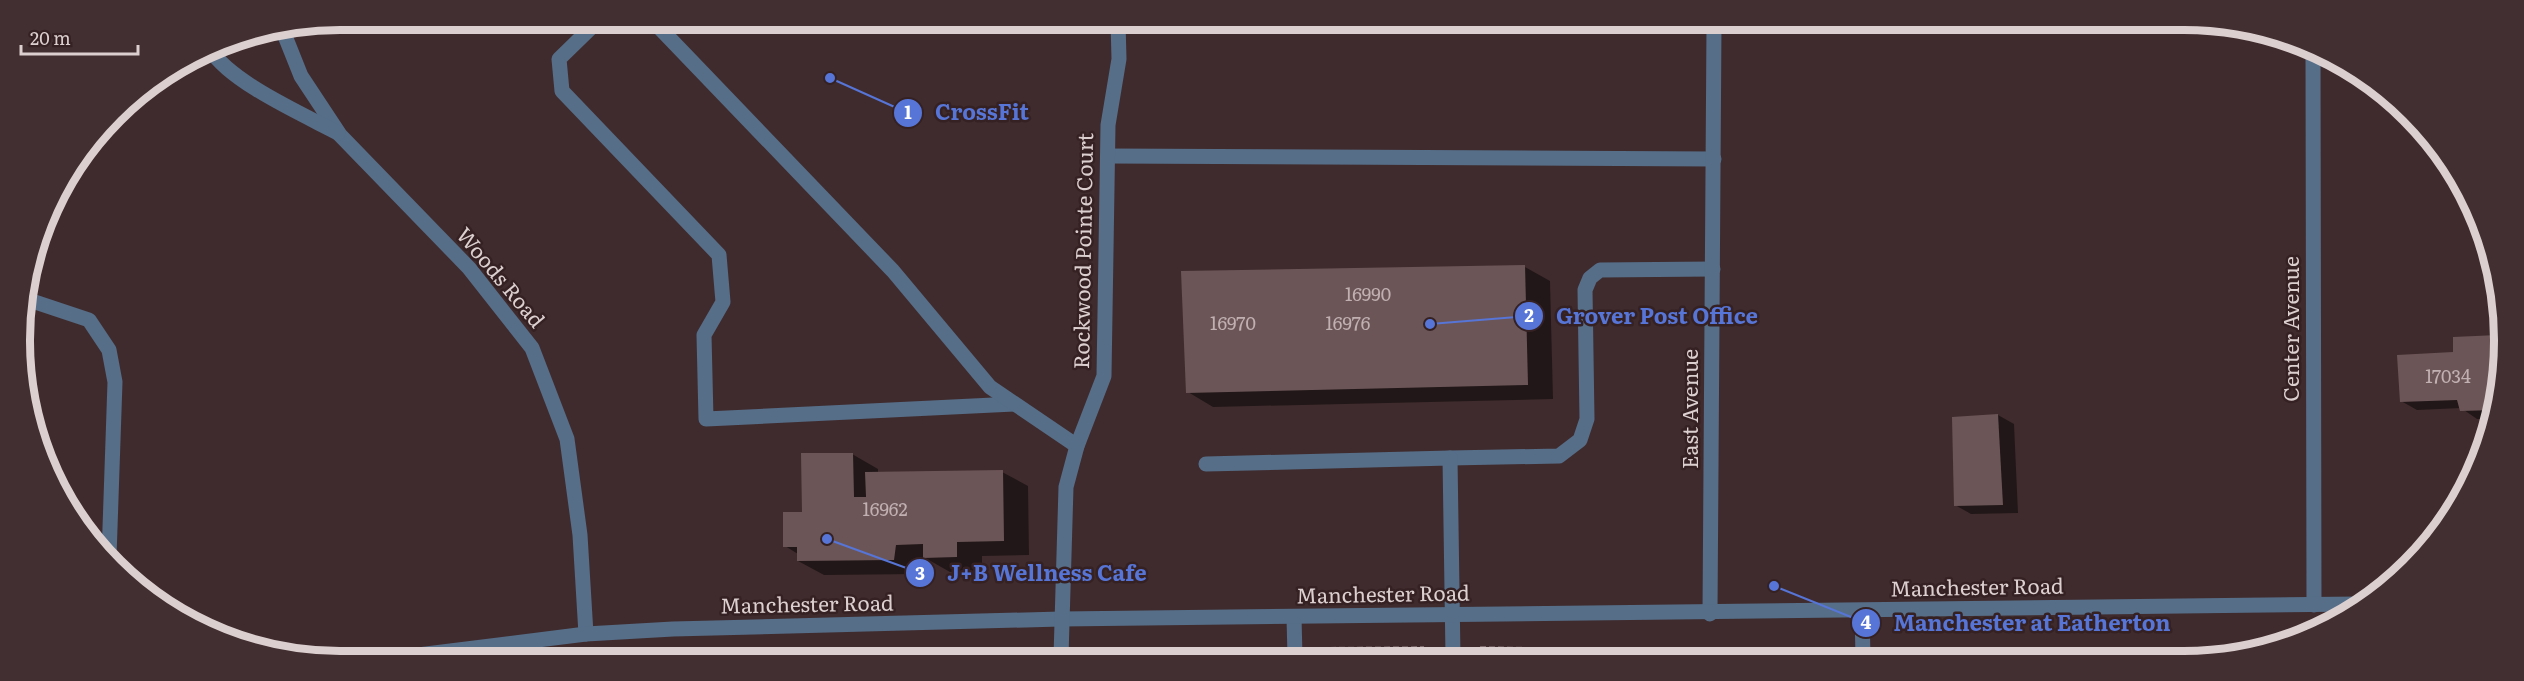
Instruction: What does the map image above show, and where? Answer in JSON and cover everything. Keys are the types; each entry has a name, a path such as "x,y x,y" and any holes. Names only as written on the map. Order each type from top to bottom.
{"street":[{"path":"589,30 560,59 562,91 719,255 723,302 704,335 706,419 1014,404"},
{"path":"662,30 893,271 990,387 1077,446"},
{"name":"Rockwood Pointe Court","path":"1060,651 1066,487 1077,446 1104,376 1108,125 1119,59 1118,30"},
{"name":"East Avenue","path":"1710,614 1714,30"},
{"name":"Woods Road","path":"285,35 301,76 340,135 469,268 532,348 567,439 580,535 586,634"},
{"path":"214,57 217,62 264,93 340,135"},
{"name":"Center Avenue","path":"2313,59 2314,605"},
{"path":"1107,156 1714,159"},
{"path":"1206,464 1559,456 1580,441 1587,419 1585,290 1590,278 1600,270 1713,269"},
{"path":"33,301 89,320 109,350 115,382 109,547"},
{"path":"1450,458 1453,651"},
{"name":"Manchester Road","path":"450,651 586,634 673,629 1062,619 1710,614 2347,604"},
{"path":"1863,611 1863,651"},
{"path":"1294,617 1295,651"}],"building":[{"path":"1525,265 1528,385 1186,393 1181,271"},
{"path":"2494,335 2491,381 2486,410 2460,411 2457,400 2400,402 2397,355 2453,352 2453,337"},
{"path":"1998,414 2003,505 1954,506 1952,417"},
{"path":"801,453 853,453 854,497 866,497 865,472 1003,470 1004,541 957,542 957,557 923,558 923,544 896,545 894,560 797,561 797,547 783,547 783,512 802,512"}],"place":[{"name":"CrossFit","path":"830,78"},
{"name":"Grover Post Office","path":"1430,324"},
{"name":"J+B Wellness Cafe","path":"827,539"},
{"name":"Manchester at Eatherton","path":"1774,586"}]}
